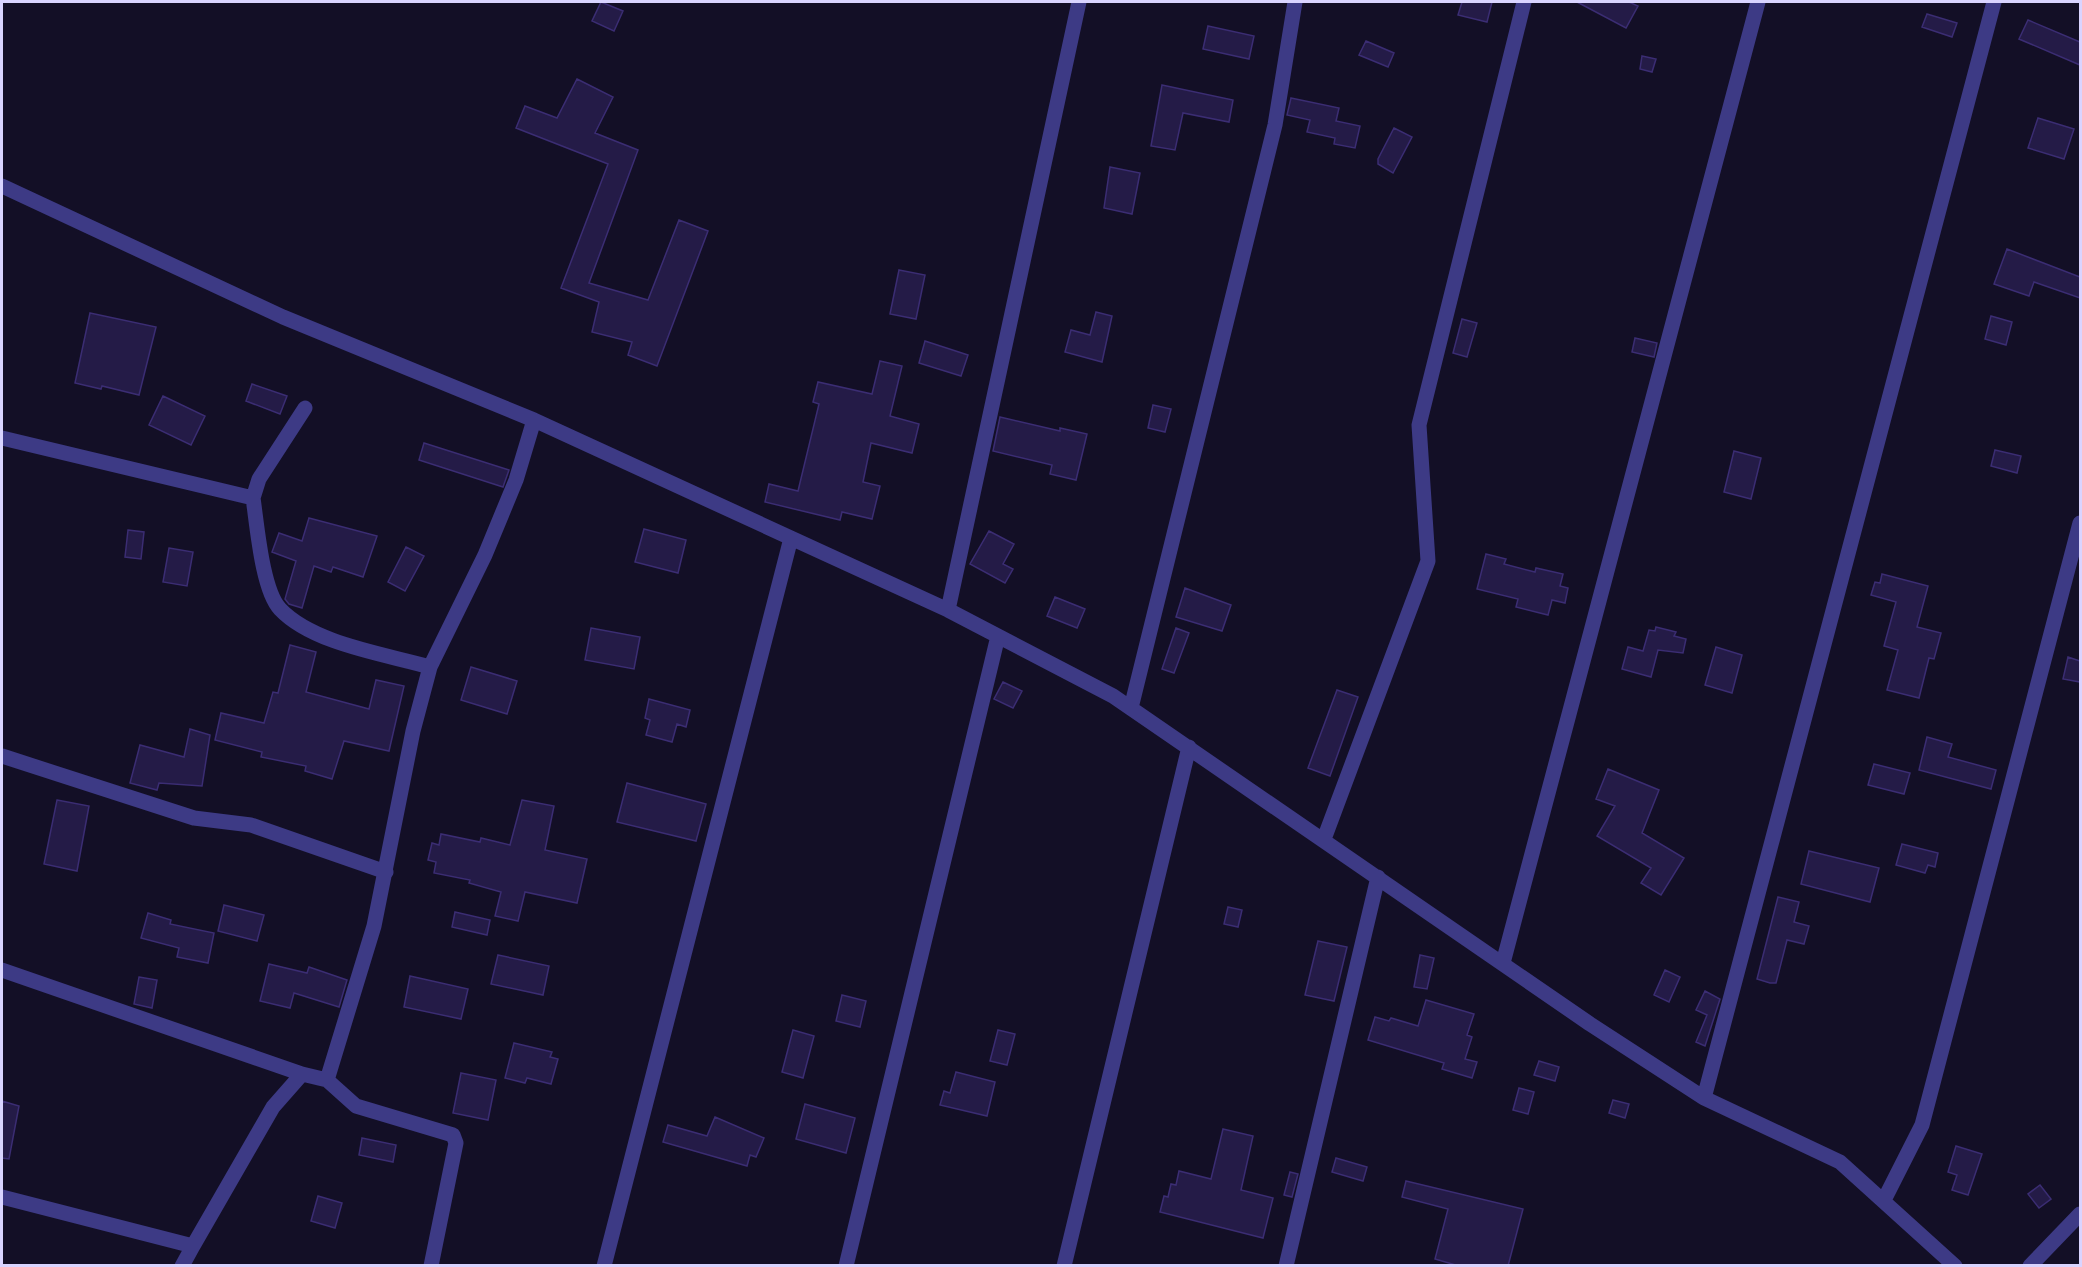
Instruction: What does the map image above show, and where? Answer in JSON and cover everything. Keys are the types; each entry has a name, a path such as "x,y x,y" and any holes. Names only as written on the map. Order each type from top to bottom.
{"street":[{"path":"948,609 1079,2"},
{"path":"1131,708 1275,125 1295,2"},
{"path":"1324,840 1428,561 1419,425 1524,2"},
{"path":"1503,963 1758,2"},
{"path":"1704,1098 1994,2"},
{"path":"2,186 283,317 534,420 948,609 1131,708 1704,1098 1840,1162 1955,1266"},
{"path":"305,408 259,479 253,498 262,568 279,608 326,638 430,667"},
{"path":"327,1080 374,927 413,730 430,667 485,555 516,480 534,420"},
{"path":"2,438 253,498"},
{"path":"1884,1200 1922,1125 2080,523"},
{"path":"604,1266 791,538"},
{"path":"846,1266 998,636"},
{"path":"1064,1266 1189,747"},
{"path":"2,756 194,818 251,825 386,872"},
{"path":"1286,1266 1378,877"},
{"path":"2,970 302,1074 327,1080 356,1106 453,1135 456,1143 431,1266"},
{"path":"182,1266 273,1107 302,1074"},
{"path":"2,1197 193,1246"},
{"path":"2030,1266 2080,1214"}],"building":[{"path":"601,2 623,11 614,31 592,21"},
{"path":"1462,2 1492,2 1487,22 1458,15"},
{"path":"1577,2 1629,2 1638,6 1626,28"},
{"path":"1927,14 1957,23 1952,37 1922,27"},
{"path":"2028,20 2080,42 2080,65 2019,39"},
{"path":"1208,26 1254,36 1249,59 1203,49"},
{"path":"1366,41 1394,53 1388,67 1359,55"},
{"path":"1642,56 1656,59 1652,72 1640,69"},
{"path":"577,79 613,97 595,133 638,150 589,283 648,300 679,220 708,231 657,366 628,355 632,342 592,332 599,302 561,288 608,164 516,128 525,106 557,118"},
{"path":"1162,85 1233,100 1229,122 1183,113 1175,150 1151,146"},
{"path":"1291,98 1339,108 1336,121 1360,126 1355,148 1334,144 1335,138 1307,132 1310,120 1287,115"},
{"path":"2038,118 2074,129 2064,159 2028,148"},
{"path":"1394,128 1412,137 1393,173 1378,164 1378,159"},
{"path":"1110,167 1140,173 1132,214 1104,208"},
{"path":"2007,249 2080,277 2080,298 2034,282 2029,296 1994,284"},
{"path":"899,270 925,275 916,319 890,314"},
{"path":"1096,312 1112,316 1102,362 1065,352 1071,330 1090,335"},
{"path":"90,313 156,327 139,395 102,386 101,389 75,383"},
{"path":"1991,316 2012,322 2006,345 1985,339"},
{"path":"1462,319 1477,323 1467,357 1453,353"},
{"path":"1635,338 1657,343 1654,357 1632,352"},
{"path":"925,341 968,355 961,376 919,363"},
{"path":"880,361 902,366 890,416 919,424 912,453 871,443 863,482 880,486 872,519 842,512 840,520 765,502 769,484 798,491 819,404 813,402 818,382 872,394"},
{"path":"252,384 287,396 280,414 246,401"},
{"path":"163,396 205,416 191,445 149,425"},
{"path":"1153,405 1171,409 1165,432 1148,428"},
{"path":"1000,417 1060,431 1060,428 1087,434 1076,480 1050,474 1052,465 993,451"},
{"path":"424,443 509,470 503,487 419,460"},
{"path":"1995,450 2021,456 2017,473 1991,466"},
{"path":"1734,451 1761,458 1751,499 1724,492"},
{"path":"309,518 377,536 363,577 333,567 331,572 314,566 302,608 289,604 285,599 296,561 272,552 279,533 302,541"},
{"path":"644,529 686,540 678,573 635,562"},
{"path":"128,530 144,532 141,559 125,557"},
{"path":"989,531 1014,544 1003,564 1013,569 1005,583 970,564"},
{"path":"406,547 424,556 405,591 388,582"},
{"path":"169,548 193,552 187,586 163,582"},
{"path":"1486,554 1506,559 1504,564 1535,572 1536,568 1563,574 1560,586 1568,588 1565,603 1552,600 1548,615 1516,607 1518,599 1477,589"},
{"path":"1882,574 1928,586 1917,627 1941,633 1934,659 1929,658 1919,698 1887,690 1898,650 1884,646 1896,602 1871,595 1875,582 1880,583"},
{"path":"1185,588 1231,605 1222,631 1176,617"},
{"path":"1055,597 1085,609 1077,628 1047,616"},
{"path":"1656,627 1676,632 1674,636 1686,639 1683,653 1658,650 1651,677 1622,669 1628,647 1643,651 1649,630 1655,631"},
{"path":"591,628 640,637 634,669 585,660"},
{"path":"1176,628 1189,633 1174,673 1162,669"},
{"path":"290,645 316,652 306,692 369,709 376,680 404,686 389,751 344,741 332,779 305,771 306,766 261,757 262,752 215,740 221,713 264,723 273,692 278,693"},
{"path":"1716,647 1742,655 1732,693 1705,685"},
{"path":"2068,657 2080,661 2080,682 2063,679"},
{"path":"471,667 517,681 507,714 461,700"},
{"path":"1003,682 1022,691 1013,708 994,699"},
{"path":"1337,690 1358,697 1330,776 1308,768"},
{"path":"649,699 690,710 686,727 677,724 672,742 646,735 650,720 645,718"},
{"path":"190,729 210,735 202,786 159,783 157,790 130,783 140,745 184,757"},
{"path":"1927,737 1952,744 1948,757 1996,770 1991,789 1919,770"},
{"path":"1874,764 1910,773 1904,794 1868,785"},
{"path":"1608,769 1659,790 1642,833 1684,858 1661,895 1641,883 1651,868 1597,836 1615,806 1596,799"},
{"path":"627,783 706,804 696,841 617,822"},
{"path":"57,800 89,806 77,871 44,864"},
{"path":"522,800 554,806 545,850 587,859 577,903 525,892 518,921 495,916 501,892 469,883 470,880 434,873 436,862 428,860 432,843 439,845 441,834 480,842 481,838 510,845"},
{"path":"1902,844 1938,853 1935,867 1928,865 1925,873 1896,865"},
{"path":"1809,851 1879,868 1870,902 1801,884"},
{"path":"1778,897 1799,902 1794,922 1809,926 1804,944 1787,940 1776,983 1770,983 1757,979"},
{"path":"224,905 264,915 257,941 218,931"},
{"path":"1228,907 1242,910 1238,927 1224,924"},
{"path":"455,912 490,920 487,935 452,927"},
{"path":"148,913 171,920 170,924 214,933 208,963 177,957 179,948 141,938"},
{"path":"1318,941 1347,947 1334,1001 1305,995"},
{"path":"498,955 549,966 543,995 491,984"},
{"path":"1420,955 1434,958 1427,989 1414,987"},
{"path":"269,964 307,973 309,967 347,980 339,1007 294,993 290,1008 260,1001"},
{"path":"1665,970 1680,977 1669,1002 1654,995"},
{"path":"410,976 468,989 461,1019 404,1007"},
{"path":"139,977 157,980 152,1008 134,1004"},
{"path":"1705,991 1720,999 1705,1046 1696,1042 1707,1015 1696,1010"},
{"path":"842,995 866,1001 860,1027 836,1021"},
{"path":"1426,1000 1474,1014 1467,1035 1472,1037 1465,1059 1477,1062 1472,1078 1442,1069 1444,1063 1368,1040 1375,1017 1389,1021 1391,1018 1418,1026"},
{"path":"793,1030 814,1036 803,1078 782,1072"},
{"path":"998,1030 1015,1034 1007,1065 990,1061"},
{"path":"514,1043 552,1052 550,1057 558,1059 551,1084 527,1078 525,1083 505,1078"},
{"path":"1539,1061 1559,1067 1555,1081 1534,1075"},
{"path":"956,1072 995,1082 987,1116 940,1105 944,1091 950,1093"},
{"path":"461,1073 496,1080 488,1120 453,1113"},
{"path":"1519,1088 1534,1092 1528,1114 1513,1110"},
{"path":"1613,1100 1629,1104 1625,1118 1609,1113"},
{"path":"2,1101 19,1106 9,1159 2,1158"},
{"path":"805,1104 855,1118 846,1153 796,1139"},
{"path":"715,1117 764,1138 756,1157 750,1155 747,1166 663,1142 668,1125 707,1136"},
{"path":"1223,1129 1253,1136 1241,1190 1273,1198 1263,1238 1160,1212 1164,1196 1168,1197 1171,1184 1176,1185 1179,1171 1211,1179"},
{"path":"362,1138 396,1145 393,1162 359,1155"},
{"path":"1956,1146 1982,1154 1968,1195 1952,1190 1957,1175 1948,1172"},
{"path":"1336,1158 1367,1167 1363,1181 1332,1172"},
{"path":"1290,1172 1298,1174 1292,1197 1284,1195"},
{"path":"1406,1181 1523,1209 1508,1266 1459,1266 1435,1259 1448,1209 1402,1197"},
{"path":"2040,1185 2051,1199 2039,1208 2028,1194"},
{"path":"318,1196 342,1203 335,1228 311,1221"}]}
